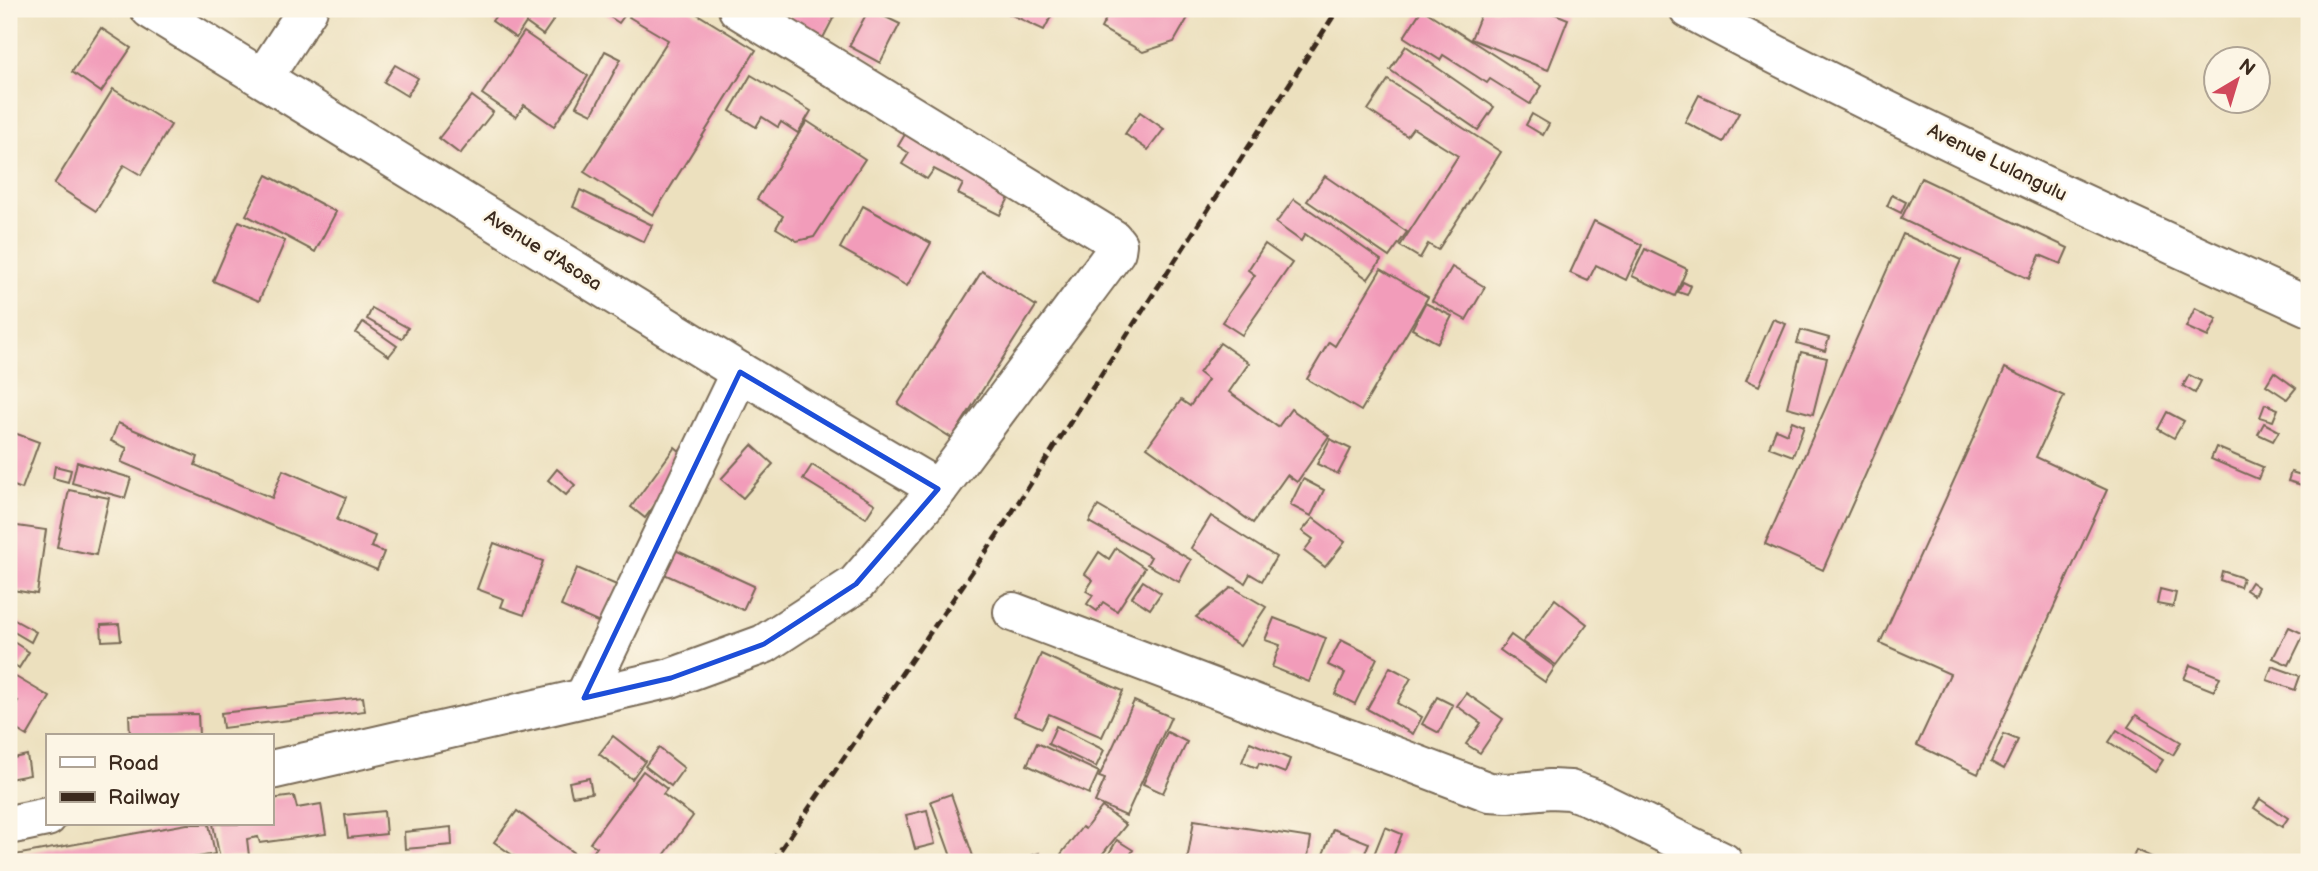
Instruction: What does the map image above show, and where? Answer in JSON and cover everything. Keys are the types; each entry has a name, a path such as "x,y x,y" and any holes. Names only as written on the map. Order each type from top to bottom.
{"street":[{"name":"Avenue d'Asosa","path":"150,9 740,372 938,489"},
{"path":"263,78 308,9"},
{"path":"273,769 671,678 764,644 856,584 938,489 1116,251 1117,244 1101,232 737,9"},
{"name":"Avenue Lulangulu","path":"1689,9 1892,113 2309,307"},
{"path":"584,698 740,372"},
{"path":"1013,612 1489,792 1550,789 1570,790 1590,797 1723,862"},
{"path":"9,825 46,817"}],"highlighted area":[{"path":"740,372 938,489 856,584 764,644 671,678 584,698"}],"building":[{"path":"501,9 561,9 543,35 526,23 516,38 492,21"},
{"path":"598,9 629,9 619,23"},
{"path":"634,9 689,9 756,50 653,215 584,172 668,40 629,17"},
{"path":"796,9 838,9 823,38 790,20"},
{"path":"869,9 900,24 880,63 849,46"},
{"path":"999,9 1055,9 1044,30"},
{"path":"1111,9 1193,9 1174,42 1143,52 1101,28"},
{"path":"1422,9 1542,86 1530,104 1490,79 1487,83 1443,55 1440,60 1404,37"},
{"path":"1483,9 1543,9 1568,19 1548,70 1471,39"},
{"path":"101,28 131,48 101,92 72,72"},
{"path":"524,32 588,76 554,126 524,105 516,117 482,94"},
{"path":"1406,46 1494,107 1478,130 1390,70"},
{"path":"605,51 621,59 592,114 576,106"},
{"path":"395,65 418,78 407,96 384,82"},
{"path":"751,75 811,111 798,133 781,122 778,127 762,117 756,127 730,111"},
{"path":"1388,80 1501,152 1438,250 1428,244 1420,258 1400,246 1458,156 1413,128 1407,136 1368,110"},
{"path":"113,89 171,125 141,175 124,165 96,211 54,184"},
{"path":"1699,95 1739,113 1723,142 1685,122"},
{"path":"472,96 493,112 460,154 439,138"},
{"path":"1140,112 1164,129 1148,150 1125,134"},
{"path":"1532,114 1549,124 1543,135 1526,125"},
{"path":"807,121 865,159 814,237 797,241 776,228 783,216 757,199"},
{"path":"907,131 1013,190 1000,215 958,194 963,184 934,169 927,179 902,164 909,153 898,146"},
{"path":"267,175 336,212 315,252 246,215"},
{"path":"1325,176 1407,232 1389,257 1307,201"},
{"path":"1921,178 2068,248 2061,264 2040,255 2029,279 1901,219"},
{"path":"580,190 652,225 644,242 573,207"},
{"path":"1892,195 1906,202 1901,213 1887,206"},
{"path":"1294,199 1381,260 1368,279 1305,234 1301,241 1276,223"},
{"path":"863,206 931,243 907,286 840,248"},
{"path":"239,221 285,241 259,301 213,281"},
{"path":"1594,221 1642,245 1626,280 1596,265 1588,281 1570,273"},
{"path":"1903,234 1961,260 1823,570 1765,544"},
{"path":"1265,244 1292,263 1242,335 1222,322 1255,275 1248,270"},
{"path":"1645,249 1687,269 1675,296 1632,276"},
{"path":"1452,267 1485,287 1466,320 1432,301"},
{"path":"1381,269 1428,297 1361,411 1307,379 1329,342 1335,346"},
{"path":"982,271 1036,306 952,438 898,404"},
{"path":"1683,282 1691,286 1687,295 1678,292"},
{"path":"1425,303 1452,316 1438,343 1412,329"},
{"path":"372,308 408,328 402,339 367,319"},
{"path":"2195,308 2217,319 2208,337 2186,327"},
{"path":"1773,319 1786,324 1759,386 1746,380"},
{"path":"363,322 397,346 389,356 356,333"},
{"path":"1801,330 1829,338 1825,351 1797,343"},
{"path":"1220,343 1249,363 1229,392 1278,427 1291,409 1329,436 1297,482 1287,475 1253,523 1147,447 1181,400 1190,406 1208,380 1199,373"},
{"path":"1801,352 1827,358 1813,414 1787,407"},
{"path":"2005,368 2064,396 2036,457 2107,490 1978,774 1917,745 1950,674 1880,643"},
{"path":"2274,372 2296,388 2287,399 2266,385"},
{"path":"2189,375 2201,381 2195,393 2183,386"},
{"path":"2265,404 2278,409 2273,421 2260,417"},
{"path":"2167,412 2184,421 2174,438 2158,429"},
{"path":"1792,421 1804,426 1793,456 1769,447 1776,429 1787,434"},
{"path":"118,423 198,457 195,465 272,498 283,470 346,497 337,520 375,536 371,547 384,552 377,570 121,462 127,448 111,441"},
{"path":"2264,423 2279,431 2273,441 2258,434"},
{"path":"9,431 39,442 22,489 9,484"},
{"path":"1330,439 1351,449 1338,474 1317,464"},
{"path":"752,445 773,464 743,498 721,479"},
{"path":"675,447 689,459 645,518 631,507"},
{"path":"2216,447 2263,467 2258,479 2211,459"},
{"path":"77,462 131,478 125,498 72,483"},
{"path":"812,465 875,504 866,518 803,479"},
{"path":"55,466 71,470 68,482 53,478"},
{"path":"557,469 575,485 566,495 548,480"},
{"path":"2291,472 2308,477 2305,486 2288,481"},
{"path":"1303,479 1324,490 1311,516 1290,505"},
{"path":"69,490 109,498 96,555 57,547"},
{"path":"1098,506 1191,560 1179,582 1147,564 1151,557 1089,522"},
{"path":"1211,516 1276,557 1262,581 1250,574 1245,583 1191,548"},
{"path":"1313,518 1345,542 1325,567 1304,551 1313,539 1302,531"},
{"path":"10,525 46,530 37,594 12,590 15,563 9,562"},
{"path":"494,543 543,561 524,615 501,607 504,599 477,589"},
{"path":"1116,548 1145,568 1117,611 1103,602 1097,611 1087,604 1093,595 1086,591 1093,580 1085,574 1099,552 1109,559"},
{"path":"673,549 754,586 743,610 662,573"},
{"path":"577,568 619,586 602,624 561,606"},
{"path":"2222,571 2243,578 2240,587 2220,580"},
{"path":"1143,581 1161,593 1150,609 1132,597"},
{"path":"2251,582 2258,587 2254,595 2246,590"},
{"path":"1232,587 1266,607 1240,646 1196,617"},
{"path":"2160,589 2176,593 2173,607 2157,604"},
{"path":"1555,599 1587,624 1556,665 1523,642"},
{"path":"9,617 36,632 31,642 9,629"},
{"path":"1274,618 1326,638 1309,682 1272,667 1280,645 1265,640"},
{"path":"119,624 121,640 102,641 101,625"},
{"path":"2289,627 2304,634 2289,665 2273,658"},
{"path":"1511,635 1555,667 1545,682 1500,650"},
{"path":"9,639 29,652 19,668 9,661"},
{"path":"1341,640 1377,658 1355,704 1335,694 1345,673 1328,665"},
{"path":"1041,654 1123,691 1102,737 1049,714 1042,728 1014,716"},
{"path":"2190,665 2220,677 2214,691 2184,679"},
{"path":"2272,666 2300,676 2295,690 2267,680"},
{"path":"1390,667 1411,678 1397,703 1422,717 1413,734 1367,709"},
{"path":"9,673 50,697 27,736 9,725 9,717 18,701 9,696"},
{"path":"1466,693 1503,719 1480,753 1466,744 1481,723 1457,706"},
{"path":"363,697 365,711 223,728 221,713"},
{"path":"1437,697 1453,705 1439,733 1422,724"},
{"path":"1134,701 1171,717 1126,816 1095,802 1105,779 1099,777"},
{"path":"198,714 199,734 130,734 129,715"},
{"path":"2136,715 2181,742 2173,755 2128,727"},
{"path":"1056,726 1104,750 1096,767 1048,744"},
{"path":"2117,730 2163,760 2155,772 2109,742"},
{"path":"1167,732 1187,742 1163,793 1143,784"},
{"path":"2004,734 2018,740 2004,769 1991,762"},
{"path":"613,736 645,761 632,779 599,754"},
{"path":"1250,742 1290,759 1285,773 1259,763 1257,768 1242,762"},
{"path":"1037,743 1099,772 1089,794 1027,765"},
{"path":"659,748 684,768 671,786 645,766"},
{"path":"27,755 30,775 9,779 9,759"},
{"path":"643,771 667,789 663,794 693,816 659,862 586,862 597,847 590,843"},
{"path":"589,778 592,793 572,796 569,782"},
{"path":"951,794 973,856 953,862 931,801"},
{"path":"294,796 297,808 321,804 326,834 260,843 258,837 247,839 249,856 220,859 213,826 273,826 273,799"},
{"path":"2260,799 2288,818 2282,827 2254,808"},
{"path":"1102,807 1126,825 1096,862 1068,862 1070,861 1061,854"},
{"path":"927,810 935,844 915,849 906,815"},
{"path":"384,811 386,834 348,838 345,815"},
{"path":"517,811 586,862 522,862 494,842"},
{"path":"1194,820 1311,838 1307,862 1187,862"},
{"path":"176,826 209,826 215,854 170,862 9,862 9,856"},
{"path":"451,827 452,845 405,849 404,832"},
{"path":"1385,827 1402,834 1391,862 1371,862"},
{"path":"1333,829 1369,843 1361,862 1347,857 1345,862 1334,862 1322,857"},
{"path":"1117,840 1133,850 1126,862 1104,862"},
{"path":"2136,850 2162,862 2131,862"},
{"path":"1039,853 1041,862 1011,862"}],"railway":[{"path":"772,862 996,537 1338,9"}]}
